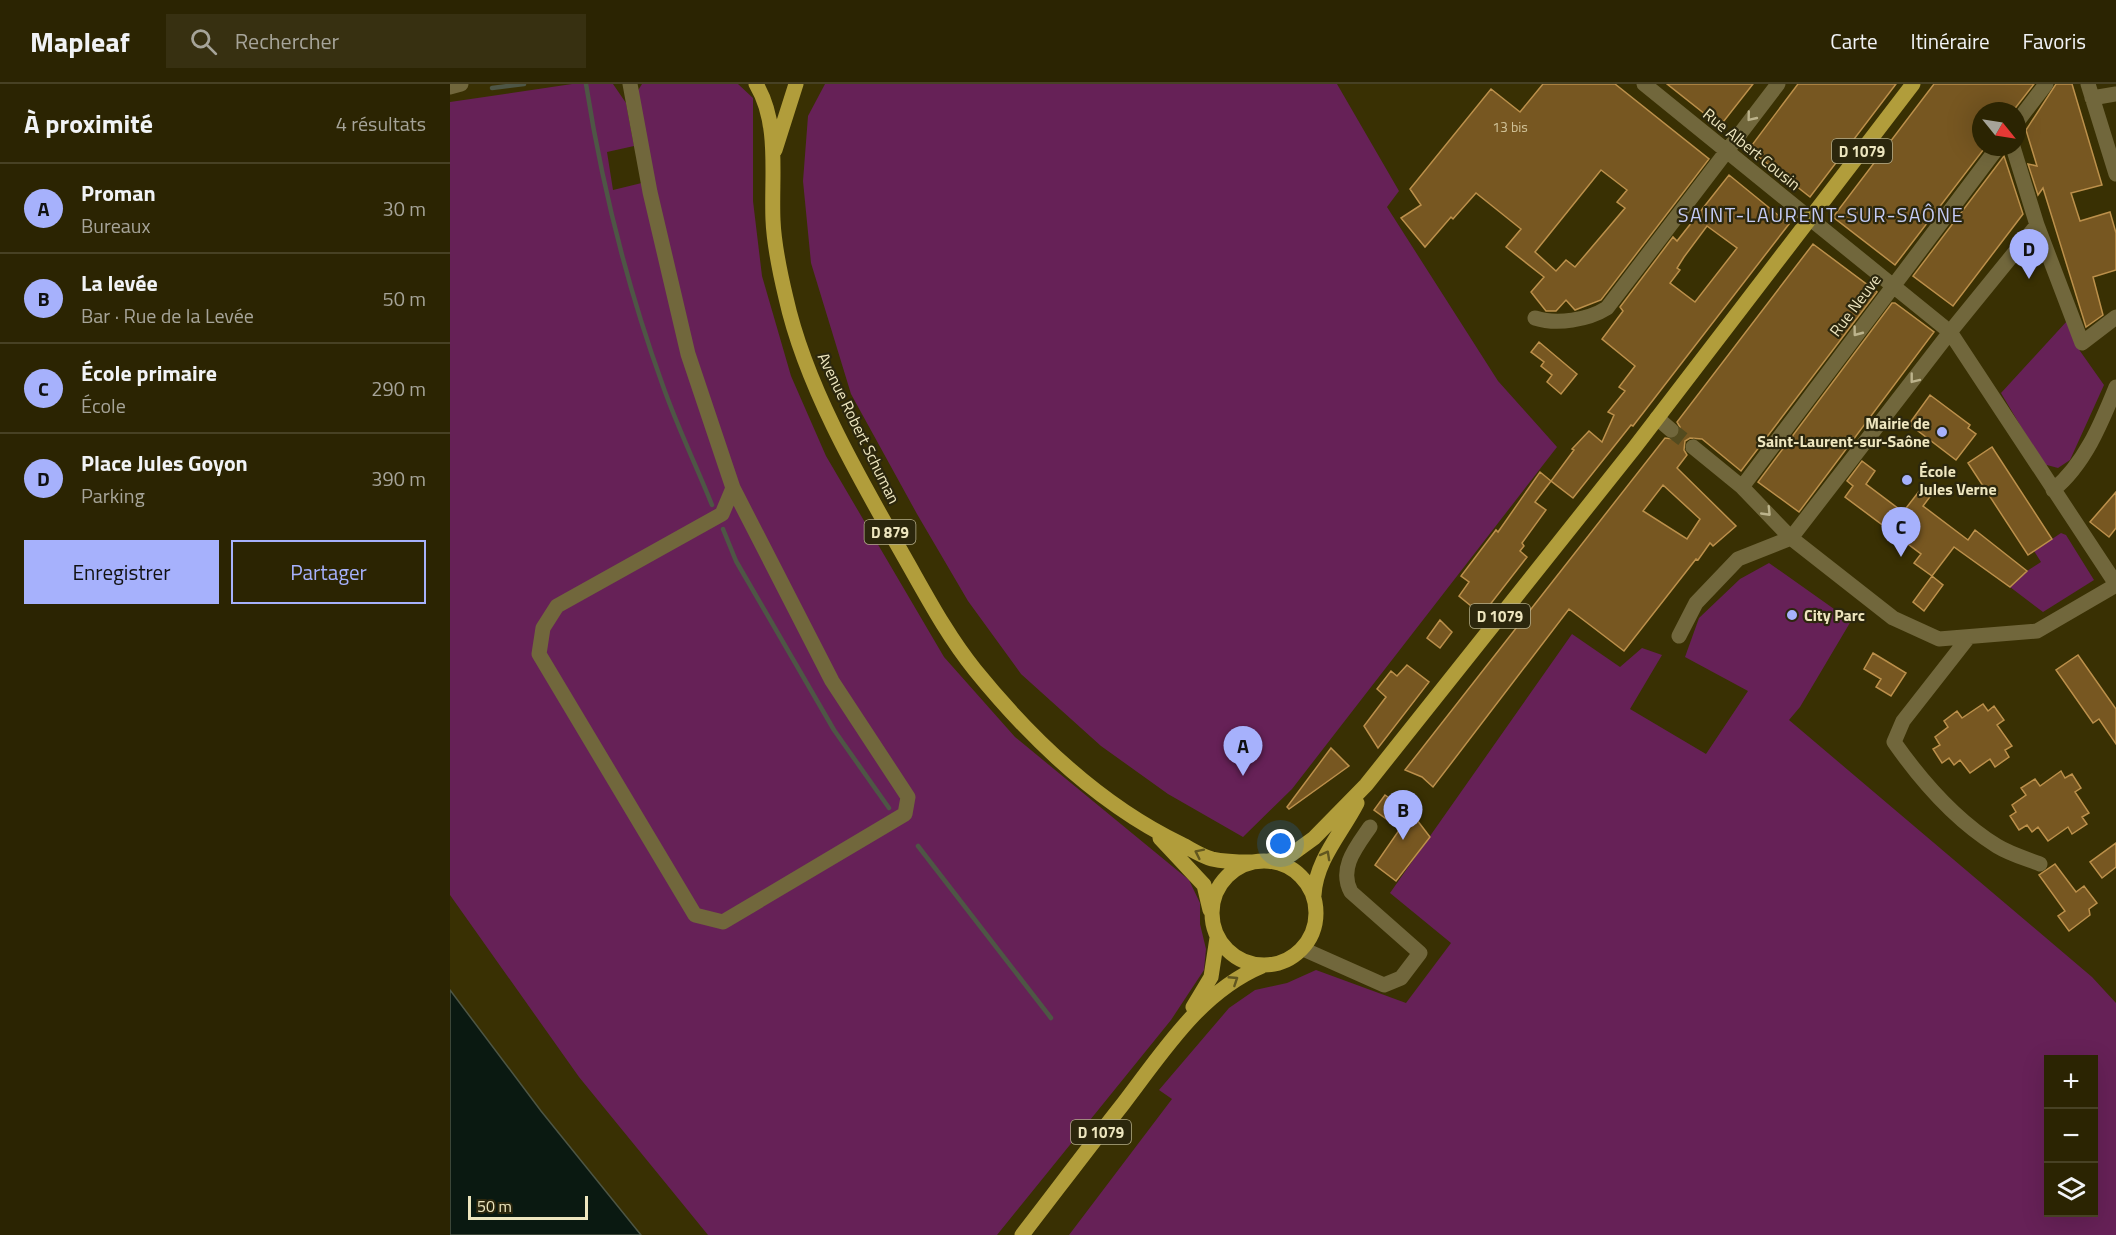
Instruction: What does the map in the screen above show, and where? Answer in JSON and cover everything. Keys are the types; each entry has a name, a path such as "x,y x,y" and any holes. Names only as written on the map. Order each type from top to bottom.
{"main road":[{"name":"Avenue Robert Schuman","path":"756,84 763,94 773,156 773,221 786,299 810,375 874,504 945,629 975,670 1065,765 1151,830 1204,885 1212,914"},
{"name":"Avenue Robert Schuman","path":"773,156 785,112 796,84"},
{"name":"D 1079","path":"1269,861 1292,854 1314,838 1366,785 1657,418 1913,84"},
{"name":"D 1079","path":"1314,895 1315,882 1324,858 1349,819 1366,785"},
{"name":"Avenue Robert Schuman","path":"1151,830 1209,858 1228,862 1251,862"},
{"path":"1269,861 1296,871 1307,882 1314,895 1316,924 1303,949 1284,962 1262,966 1234,956 1218,938 1212,914 1213,902 1224,880 1236,869 1251,862 1269,861"},
{"name":"D 1079","path":"1181,1029 1211,977 1218,938"},
{"name":"D 1079","path":"1022,1235 1181,1029 1220,989 1239,976 1262,966"}],"street":[{"path":"450,87 461,84"},
{"path":"630,84 650,192 688,354 733,488 832,681 908,797 905,814 723,922 695,915 539,654 543,628 556,606 722,514 733,488"},
{"name":"Rue Albert Cousin","path":"1644,84 1950,332 2116,584"},
{"path":"1535,318 1546,321 1584,318 1596,315 1607,308 1778,84"},
{"path":"2026,110 2046,84"},
{"path":"2116,94 2090,91 2116,174"},
{"name":"Rue Neuve","path":"1742,487 1991,156"},
{"path":"2016,156 2037,225 2082,343 2116,317"},
{"path":"1679,636 1696,603 1738,559 1791,538 1950,332 2037,225"},
{"path":"2053,490 2071,476 2102,420 2116,388"},
{"path":"1657,418 1671,430"},
{"path":"1693,447 1742,487 1791,538 1893,618 1939,639 2037,631 2116,584"},
{"path":"1968,638 1904,721 1894,742 1923,781 1950,808 1998,847 2040,864"},
{"path":"1303,949 1384,985 1401,978 1420,953 1351,892 1346,882 1350,858 1370,827"}],"shaded area":[{"path":"572,84 613,84 626,103 634,146 607,152 613,190 654,180 637,92 642,84 738,84 753,98 753,201 762,276 791,376 826,456 944,657 1015,737 1189,880 1200,903 1200,924 1206,949 1204,970 1171,1020 997,1235 708,1235 579,1077 450,895 450,102"},
{"path":"825,84 1337,84 1399,191 1387,207 1498,381 1557,447 1292,789 1243,837 1168,794 1101,746 1021,674 968,601 917,514 851,394 811,263 803,181 808,116"},
{"path":"2067,321 2080,351 2104,385 2070,460 2058,468 2043,464 2001,393"},
{"path":"2061,533 2066,535 2094,580 2043,612 2010,587 2016,578 2041,562 2034,551"},
{"path":"1769,563 1851,621 1800,707 1789,720 2092,977 2116,1003 2116,1235 1069,1235 1172,1099 1159,1090 1229,1008 1255,990 1287,983 1316,970 1406,1003 1451,943 1390,893 1572,634 1620,667 1642,648 1662,655 1630,709 1706,754 1748,691 1685,657 1699,618 1740,579"},
{"path":"450,990 541,1111 641,1235 450,1235"}],"building":[{"path":"1543,84 1615,84 1709,159 1601,300 1575,310 1566,300 1556,311 1546,311 1531,292 1544,277 1506,247 1521,229 1476,193 1425,247 1401,218 1421,205 1410,189 1491,89 1520,112","holes":["1601,170 1627,190 1617,202 1625,208 1575,267 1566,260 1556,271 1535,252"]},
{"path":"1667,84 1753,84 1720,126"},
{"path":"1798,84 1896,84 1810,197 1749,149"},
{"path":"1934,84 2034,84 2020,102 1972,102 1972,156 1979,156 1895,265 1833,217"},
{"path":"2056,84 2072,84 2102,185 2071,193 2080,221 2110,212 2116,233 2116,270 2093,277 2103,315 2086,327 2043,188 2038,195 2028,164 2037,166 2026,130"},
{"path":"2004,156 2023,214 1953,306 1913,276"},
{"path":"1729,175 1789,224 1633,426 1631,425 1573,498 1551,481 1574,450 1572,449 1589,431 1602,442 1614,415 1608,412 1625,391 1619,387 1635,366 1602,339 1623,311 1620,307 1673,237 1677,241","holes":["1707,226 1737,248 1695,302 1670,283 1680,270 1677,268 1684,257"]},
{"path":"1813,244 1877,292 1741,471 1702,439 1690,438 1685,441 1684,450 1687,455 1677,468 1736,526 1713,546 1710,543 1624,651 1569,609 1433,787 1422,777 1405,770 1665,438 1674,439 1679,436 1680,427 1677,422","holes":["1663,485 1700,519 1687,539 1643,511"]},
{"path":"1892,303 1934,332 1799,512 1758,482"},
{"path":"1539,342 1577,374 1561,394 1547,382 1552,375 1541,366 1544,362 1531,352"},
{"name":"Mairie de Saint-Laurent-sur-Saône","path":"1930,395 1970,425 1968,428 1976,434 1956,460 1909,424"},
{"path":"1992,447 2052,539 2028,555 1968,463"},
{"path":"1862,461 1875,471 1866,484 1903,512 1924,485 1932,494 1923,506 1968,540 1975,530 2027,571 2010,587 1954,547 1932,576 1914,563 1921,554 1845,497 1853,486 1847,481"},
{"path":"1540,472 1551,481 1535,502 1546,510 1522,543 1524,546 1520,551 1527,557 1482,615 1459,596 1469,582 1461,576 1496,530 1498,532"},
{"path":"2116,492 2116,528 2109,537 2090,522"},
{"path":"1932,576 1943,585 1924,611 1913,602"},
{"path":"1440,620 1452,632 1440,648 1427,638"},
{"path":"1873,653 1906,673 1891,696 1876,687 1881,679 1864,669"},
{"path":"2078,655 2116,709 2116,744 2099,719 2093,723 2056,670"},
{"path":"1407,665 1429,682 1378,748 1364,726 1386,697 1377,689 1391,671 1397,676"},
{"path":"1983,704 1988,711 1994,706 2004,720 1997,725 2012,746 2005,750 2009,757 1995,767 1990,759 1970,773 1960,760 1954,765 1949,758 1942,763 1933,749 1940,745 1935,737 1948,727 1944,721 1957,711 1962,718"},
{"path":"1331,748 1349,766 1289,809 1287,807"},
{"path":"2061,771 2065,778 2072,774 2081,788 2075,792 2089,813 2082,817 2087,824 2072,834 2068,827 2048,841 2038,827 2032,832 2027,825 2019,830 2010,816 2016,812 2012,805 2026,795 2021,788 2035,779 2040,786"},
{"path":"1385,795 1414,816 1430,837 1396,881 1375,865 1400,829 1374,810"},
{"path":"2116,843 2116,867 2102,878 2090,862"},
{"path":"2055,864 2076,892 2084,886 2097,903 2089,909 2090,915 2069,931 2058,916 2065,911 2039,875"}],"waterway":[{"path":"492,88 524,84"},
{"path":"586,84 608,199 638,312 668,401 712,505"},
{"path":"723,529 736,561 834,730 889,808"},
{"path":"918,846 1051,1018"}],"tunnel":[{"path":"1671,430 1693,447"}],"place":[{"name":"Place Jules Goyon","path":"2029,279"},
{"name":"Mairie de Saint-Laurent-sur-Saône","path":"1942,432"},
{"name":"École Jules Verne","path":"1907,480"},
{"name":"École primaire","path":"1901,557"},
{"name":"City Parc","path":"1792,615"},
{"name":"Proman","path":"1243,776"},
{"name":"La levée","path":"1403,840"}],"district":[{"name":"SAINT-LAURENT-SUR-SAÔNE","path":"1821,214"}]}
